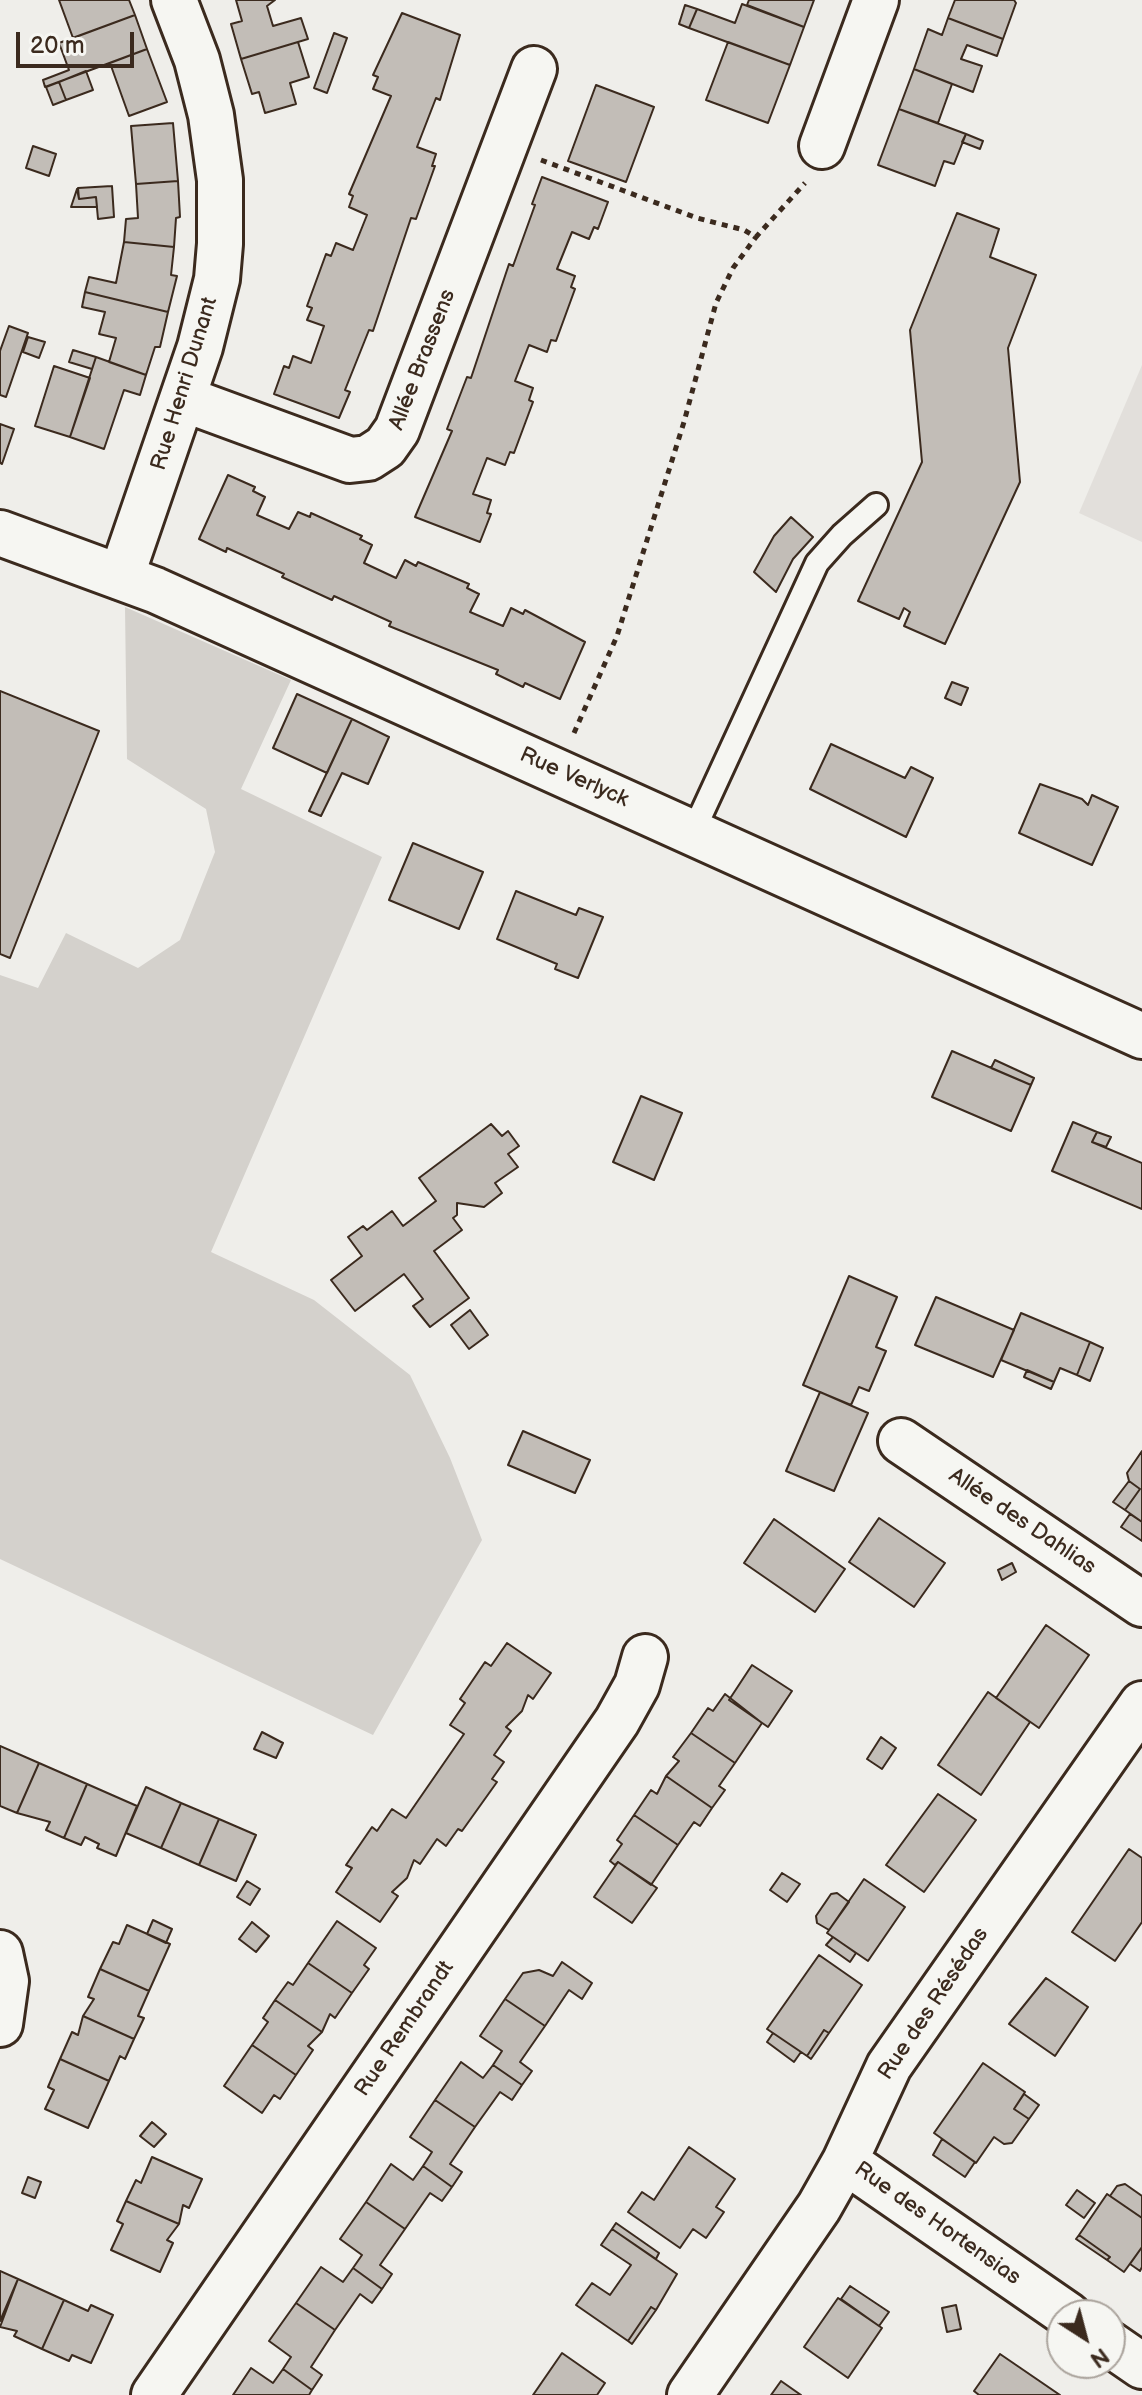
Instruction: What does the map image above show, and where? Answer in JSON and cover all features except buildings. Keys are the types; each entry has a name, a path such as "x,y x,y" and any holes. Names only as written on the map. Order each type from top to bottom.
{"street":[{"name":"Rue Henri Dunant","path":"121,577 184,399 217,279 221,203 211,115 197,60 174,0"},
{"path":"822,146 876,0"},
{"name":"Allée Brassens","path":"184,399 339,457 359,461 377,454 397,430 534,69"},
{"name":"Rue Verlyck","path":"0,533 121,577 555,769 1142,1036"},
{"name":"Allée des Dahlias","path":"901,1441 1142,1604"},
{"name":"Rue Rembrandt","path":"154,2395 617,1721 637,1685 645,1657"},
{"name":"Rue des Résédas","path":"690,2395 806,2227 845,2161 889,2066 1142,1704"},
{"path":"0,1953 6,1981 0,2024"},
{"name":"Rue des Hortensias","path":"845,2161 1046,2300"}],"lane":[{"path":"693,832 811,573 829,548 876,505"}],"path":[{"path":"555,769 600,679 617,636 684,422 716,303 733,268 756,237 796,196 822,146"},
{"path":"505,147 697,218 744,230 756,237"}],"shaded area":[{"path":"1142,365 1142,542 1079,513"},
{"path":"125,607 291,680 241,789 382,857 211,1252 314,1300 410,1375 450,1458 482,1540 373,1735 0,1559 0,975 38,988 66,933 138,968 180,940 215,852 206,809 127,759"}]}
